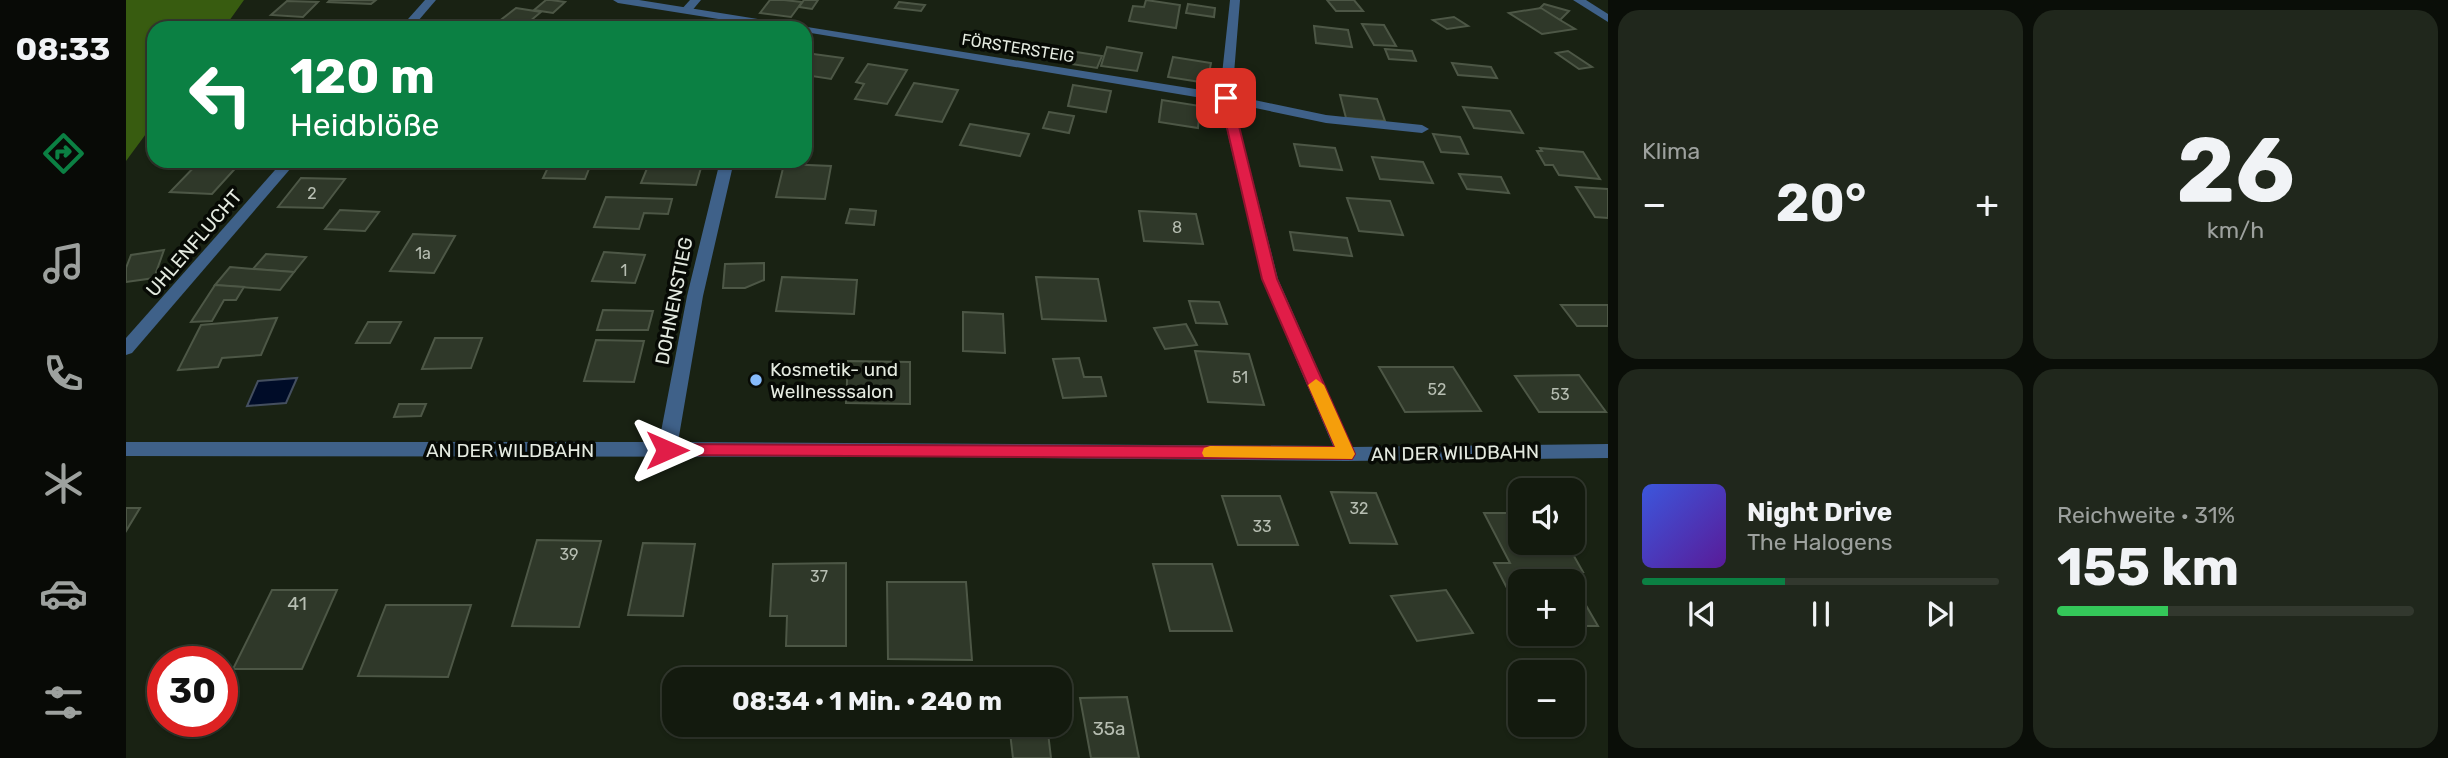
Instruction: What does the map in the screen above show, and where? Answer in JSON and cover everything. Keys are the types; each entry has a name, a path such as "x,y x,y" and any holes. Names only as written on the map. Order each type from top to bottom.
{"street":[{"path":"412,21 430,0"},
{"path":"618,0 749,21"},
{"path":"686,11 696,0"},
{"path":"1235,0 1226,98 1270,279 1346,454"},
{"path":"1578,0 1608,19"},
{"name":"FÖRSTERSTEIG","path":"812,30 1226,98 1326,119 1422,130"},
{"name":"UHLENFLUCHT","path":"126,349 284,168"},
{"name":"DOHNENSTIEG","path":"667,450 695,296 725,168"},
{"name":"AN DER WILDBAHN","path":"126,449 1346,454 1608,451"}],"green space":[{"path":"126,0 244,0 229,21 147,21 147,132 126,161"}],"water":[{"path":"297,378 286,403 247,406 258,381"}],"building":[{"path":"376,0 371,4 328,2"},
{"path":"546,0 565,2 553,13 534,10"},
{"path":"770,0 802,2 791,17 760,13"},
{"path":"804,0 818,0 812,9 799,7"},
{"path":"1146,0 1180,5 1176,28 1129,21 1133,6 1144,7"},
{"path":"1327,0 1354,0 1363,11 1336,11"},
{"path":"287,1 318,2 303,17 271,15"},
{"path":"899,2 925,5 921,11 895,8"},
{"path":"1188,4 1215,8 1214,17 1186,13"},
{"path":"1544,4 1569,11 1560,20 1539,9"},
{"path":"516,8 541,12 530,21 499,21"},
{"path":"1541,8 1575,29 1542,34 1509,13"},
{"path":"1454,17 1468,26 1447,29 1433,20"},
{"path":"1362,24 1384,25 1396,46 1374,45"},
{"path":"1314,26 1348,30 1352,47 1316,43"},
{"path":"1107,47 1142,53 1137,71 1101,66"},
{"path":"1385,49 1412,51 1416,61 1389,59"},
{"path":"1070,51 1102,56 1097,68 1065,63"},
{"path":"1568,51 1592,67 1579,69 1556,53"},
{"path":"812,54 843,58 831,79 812,76"},
{"path":"1173,57 1211,63 1207,83 1168,77"},
{"path":"1452,63 1491,67 1497,78 1458,75"},
{"path":"868,64 907,70 887,104 855,99 864,84 856,82"},
{"path":"914,83 958,90 942,122 896,115"},
{"path":"1073,85 1111,91 1106,112 1068,106"},
{"path":"1340,95 1377,99 1385,121 1346,118"},
{"path":"1162,100 1200,106 1198,128 1159,122"},
{"path":"1463,107 1510,111 1523,133 1474,128"},
{"path":"1049,112 1074,116 1069,133 1043,128"},
{"path":"970,124 1029,134 1020,156 960,145"},
{"path":"1433,134 1460,137 1468,154 1441,152"},
{"path":"1294,144 1335,148 1342,170 1300,166"},
{"path":"1540,148 1583,152 1600,179 1559,175 1553,165 1545,165 1537,151 1542,151"},
{"path":"1372,157 1423,162 1433,183 1380,179"},
{"path":"831,166 825,199 776,197 783,168"},
{"path":"193,168 236,168 212,194 170,192"},
{"path":"548,168 589,168 585,179 543,178"},
{"path":"647,168 701,168 696,185 641,183"},
{"path":"1459,174 1501,177 1509,193 1467,189"},
{"path":"301,178 345,179 323,208 278,207"},
{"path":"1576,187 1608,189 1608,218 1595,217"},
{"path":"606,197 672,199 668,214 644,213 639,229 594,227"},
{"path":"1347,198 1390,201 1403,235 1359,231"},
{"path":"850,209 876,211 874,225 846,223"},
{"path":"340,210 379,212 365,231 325,229"},
{"path":"1139,211 1196,214 1203,244 1144,241"},
{"path":"1290,232 1347,238 1352,256 1294,250"},
{"path":"413,234 455,236 434,273 390,271"},
{"path":"164,250 154,278 126,282 126,268 131,255"},
{"path":"604,252 645,255 635,283 592,281"},
{"path":"266,254 306,257 294,272 253,269"},
{"path":"764,263 764,280 745,288 723,288 725,264"},
{"path":"230,267 294,272 280,290 215,285"},
{"path":"782,277 857,280 854,314 776,311"},
{"path":"1036,277 1098,279 1106,321 1042,319"},
{"path":"215,285 244,287 236,300 224,300 212,321 191,322"},
{"path":"1189,301 1219,302 1227,324 1196,323"},
{"path":"1561,305 1608,305 1608,326 1577,326"},
{"path":"603,310 653,311 648,330 597,330"},
{"path":"963,312 1003,314 1005,353 963,351"},
{"path":"277,318 261,355 222,358 218,367 178,370 201,325"},
{"path":"368,322 401,322 390,343 356,343"},
{"path":"1186,324 1197,345 1165,349 1154,328"},
{"path":"435,338 482,338 471,368 422,369"},
{"path":"596,340 644,341 634,382 584,381"},
{"path":"1195,351 1249,354 1264,405 1208,402"},
{"path":"1079,358 1084,377 1101,377 1106,396 1063,398 1053,359"},
{"path":"848,361 910,362 910,404 846,403"},
{"path":"1379,367 1453,367 1481,411 1405,412"},
{"path":"1579,375 1606,412 1539,412 1515,376"},
{"path":"399,404 426,404 421,416 394,417"},
{"path":"1331,492 1376,493 1397,544 1350,543"},
{"path":"1222,496 1280,496 1298,545 1238,545"},
{"path":"126,508 140,508 126,531"},
{"path":"1484,513 1508,513 1508,555 1573,555 1581,569 1508,569 1508,590 1494,563 1510,563"},
{"path":"537,540 601,541 579,627 512,626"},
{"path":"643,543 695,544 683,616 628,615"},
{"path":"846,563 846,646 786,646 787,616 770,616 773,564"},
{"path":"1153,564 1212,564 1232,631 1170,631"},
{"path":"887,582 966,582 972,660 888,659"},
{"path":"272,590 337,590 302,669 238,669 238,659"},
{"path":"1446,590 1473,633 1417,641 1391,596"},
{"path":"1585,604 1598,626 1585,626"},
{"path":"386,605 471,605 448,677 358,676"},
{"path":"1127,697 1139,758 1091,758 1080,698"},
{"path":"1011,737 1049,737 1051,758 1013,758"}],"slow traffic":[{"path":"1210,453 1346,454 1316,385"}],"place":[{"name":"Kosmetik- und Wellnesssalon","path":"756,380"}],"route":[{"path":"667,450 1346,454 1270,279 1226,98"}]}
